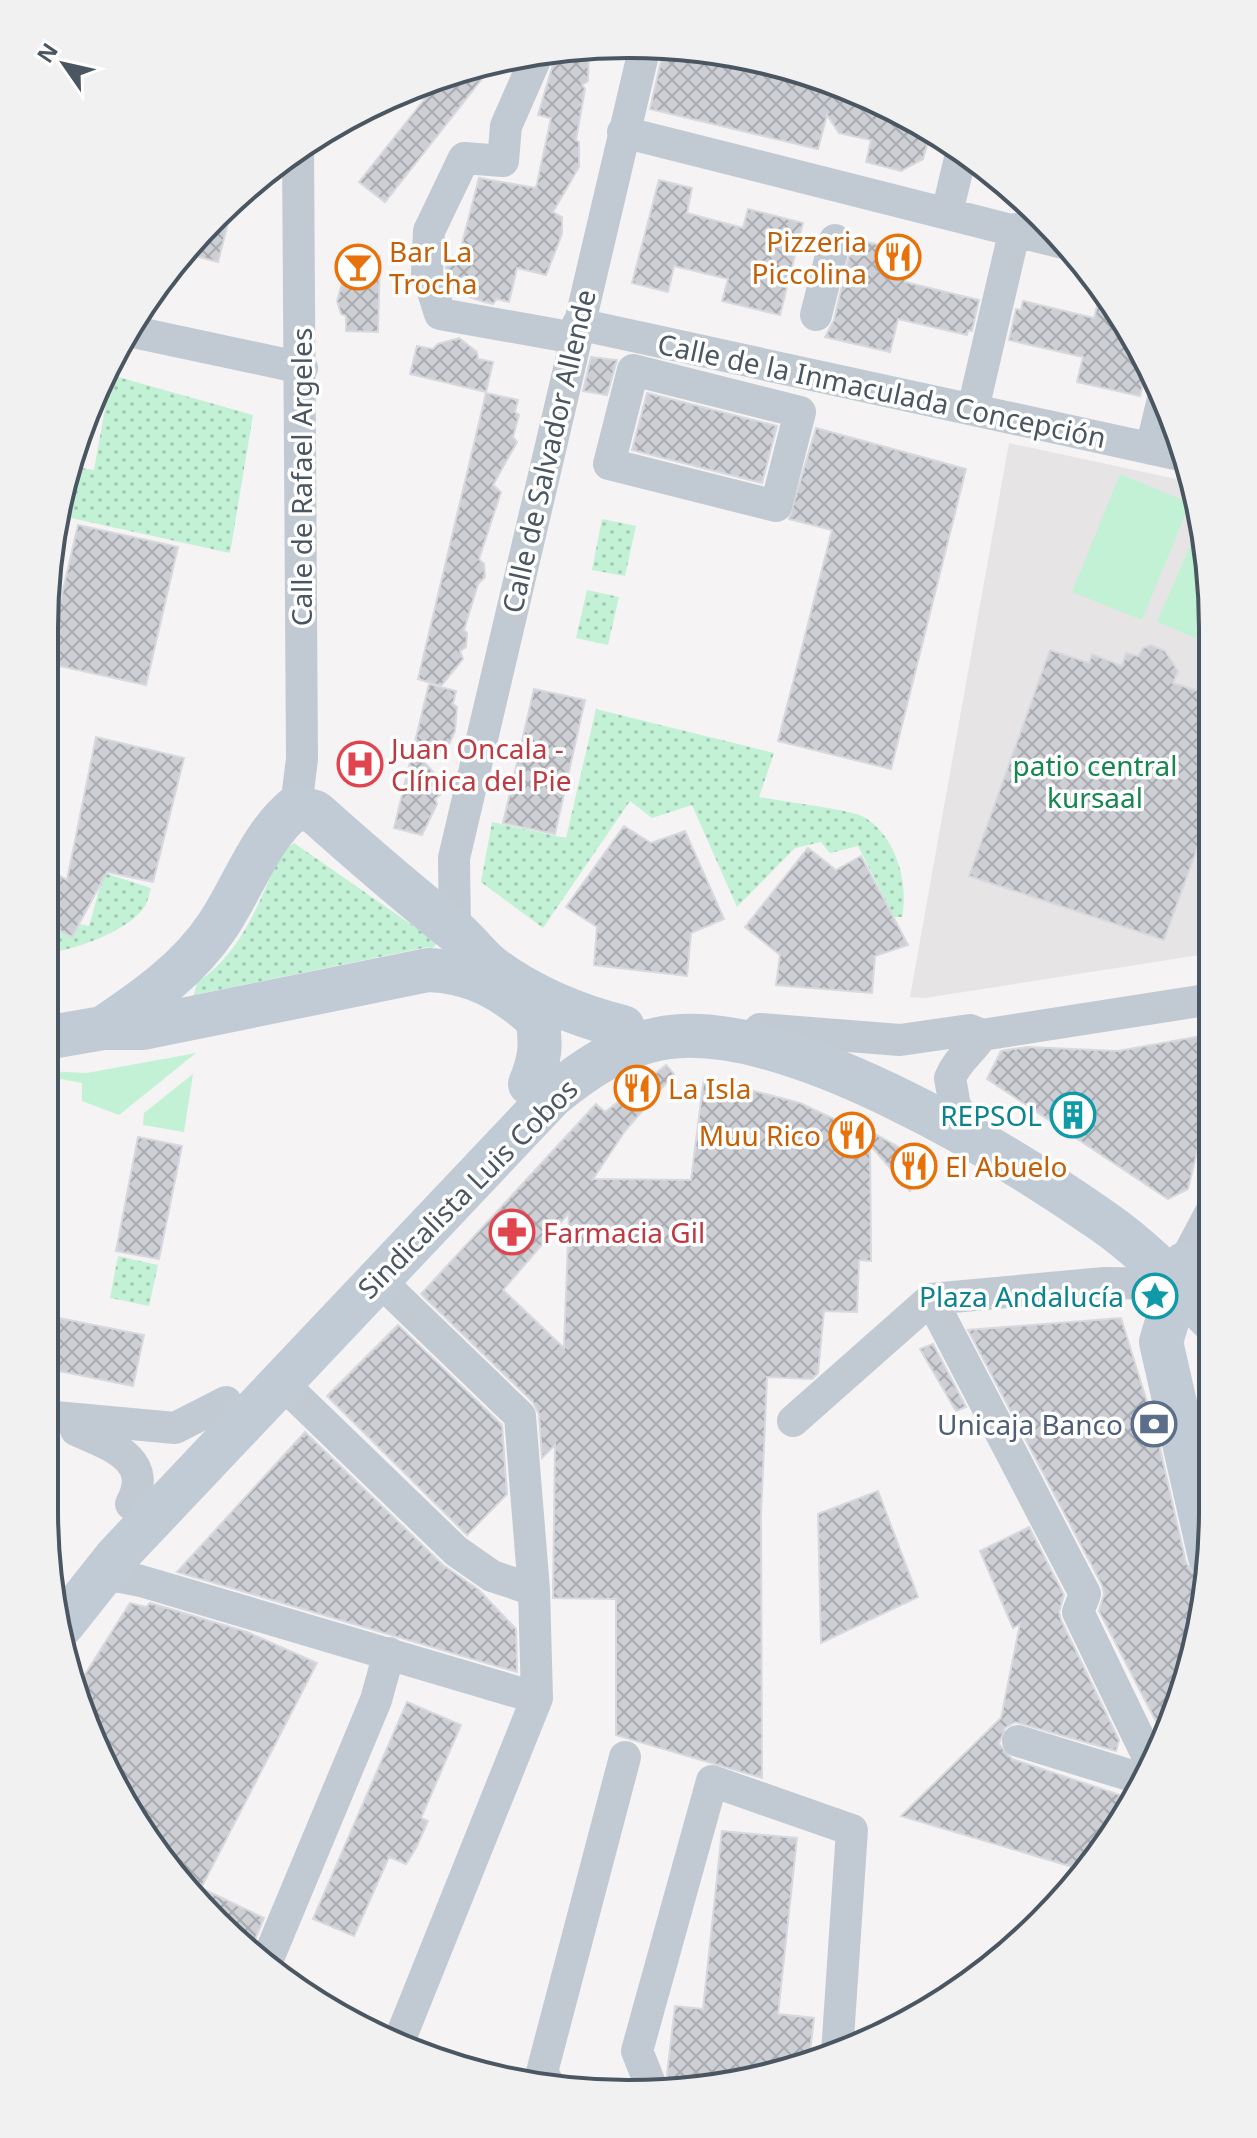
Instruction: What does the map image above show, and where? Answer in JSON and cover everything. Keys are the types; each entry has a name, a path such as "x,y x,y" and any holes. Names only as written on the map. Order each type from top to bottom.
{"main road":[{"path":"103,1028 147,999 186,965 217,927 279,821 296,807 315,812 404,891 455,931 490,966 539,995 593,1019 623,1027"},
{"path":"428,970 448,955 455,931"},
{"path":"186,965 181,975 183,997 199,1013 210,1015"},
{"path":"58,1036 103,1028 143,1028 428,970 452,970 491,984 537,1019 542,1041 539,1063 530,1084"},
{"name":"Sindicalista Luis Cobos","path":"67,1611 75,1587 131,1504 478,1133 530,1084 548,1077 584,1047 623,1027 655,1020 702,1019 760,1029 817,1044 958,1105 1112,1208 1191,1278"},
{"name":"Sindicalista Luis Cobos","path":"75,1587 280,1381 552,1096 587,1068 658,1039 698,1035 741,1040 788,1052 891,1097 1006,1160 1191,1278"},
{"path":"1191,1278 1161,1342 1199,1509"}],"street":[{"name":"Calle de Salvador Allende","path":"404,891 430,887 449,870 454,858 642,58"},
{"name":"Calle de la Inmaculada Concepción","path":"532,67 506,126 503,161 464,158 429,231 427,273 440,314 576,331 973,409 1172,453"},
{"path":"623,132 1043,237"},
{"name":"Calle de Rafael Argeles","path":"296,807 302,759 302,368 298,164"},
{"path":"947,213 959,164"},
{"path":"973,409 1015,229"},
{"path":"816,315 835,240"},
{"path":"140,333 302,368"},
{"path":"633,370 800,412 776,506 609,464 633,370"},
{"path":"1151,449 1159,417"},
{"name":"Calle de Salvador Allende","path":"454,858 455,931"},
{"path":"760,1029 900,1040 970,1030 982,1035 1199,1001"},
{"path":"958,1105 953,1068 982,1035"},
{"path":"900,1040 918,1048 958,1105"},
{"path":"793,1421 931,1299 1191,1278 1199,1252"},
{"path":"377,1278 520,1416 534,1590 537,1698 402,2033"},
{"path":"931,1299 1085,1594 1078,1612 1145,1751"},
{"path":"280,1381 456,1551 492,1576 534,1590"},
{"path":"58,1419 80,1417 130,1426 175,1428 226,1402"},
{"path":"58,1420 119,1448 136,1472 136,1494 131,1504"},
{"path":"75,1587 116,1576 141,1581 537,1698"},
{"path":"270,1953 376,1700 389,1653"},
{"path":"1018,1741 1133,1776"},
{"path":"540,2073 625,1757"},
{"path":"648,2079 637,2051 712,1781 852,1830 838,2040"}],"shaded area":[{"path":"1009,443 1180,480 1198,591 1199,955 925,998 910,997"}],"green space":[{"path":"117,377 253,415 230,553 71,518 65,544 81,468 94,470 107,397"},
{"path":"1120,474 1184,501 1187,511 1142,620 1072,592"},
{"path":"602,519 636,526 625,576 592,570"},
{"path":"1192,541 1198,591 1199,640 1157,622"},
{"path":"587,590 619,597 608,645 576,638"},
{"path":"596,709 774,753 759,797 857,814 875,825 898,861 904,890 902,917 894,917 858,846 830,853 821,842 795,848 737,907 692,805 652,818 630,801 543,928 481,882 492,822 566,838"},
{"path":"294,843 435,941 436,945 429,951 428,947 194,995 197,982 213,970 238,941 281,852"},
{"path":"104,873 151,888 145,906 127,923 100,938 58,952 58,920 89,926"},
{"path":"196,1053 119,1115 82,1101 82,1083 58,1078 58,1072 87,1073"},
{"path":"193,1074 184,1132 143,1125 144,1113"},
{"path":"118,1256 158,1265 149,1306 110,1298"}],"building":[{"path":"589,59 588,81 582,85 585,89 576,140 579,142 579,167 553,212 562,217 562,234 546,275 517,268 509,302 497,299 493,304 454,292 446,270 447,259 458,259 479,178 536,188 551,118 538,115 553,63"},
{"path":"662,59 703,63 776,77 812,88 881,117 928,143 923,159 901,171 866,162 871,140 839,133 827,115 818,149 650,109"},
{"path":"484,76 385,202 359,182 428,94"},
{"path":"659,180 692,188 687,213 743,228 748,209 803,223 780,315 722,301 728,279 674,266 668,292 632,283"},
{"path":"228,222 218,262 196,256"},
{"path":"853,239 912,252 905,282 979,300 972,331 968,330 967,335 898,319 890,352 825,337 834,320"},
{"path":"350,255 380,256 378,332 346,331 346,316 341,314 337,301"},
{"path":"1023,301 1094,318 1098,304 1123,343 1143,383 1140,396 1077,382 1083,357 1009,340 1016,309 1021,310"},
{"path":"459,338 477,352 478,359 493,362 486,392 410,374 417,346 433,349 438,344"},
{"path":"591,357 617,360 607,395 583,391"},
{"path":"486,393 518,400 515,412 519,415 513,437 517,442 493,485 501,492 479,559 484,564 485,577 478,584 464,630 467,633 466,647 460,651 463,659 441,686 418,679"},
{"path":"647,393 777,426 762,483 632,450"},
{"path":"816,428 966,469 891,769 778,741 832,530 789,519"},
{"path":"78,525 178,547 146,685 58,666 59,609"},
{"path":"1151,645 1165,651 1178,671 1173,683 1199,691 1199,843 1164,940 969,876 1050,650 1089,663 1092,654 1122,666 1126,653 1138,656 1143,648"},
{"path":"429,684 456,691 453,704 457,707 455,731 447,749 422,760 440,779 438,788 441,794 435,799 437,804 422,835 394,828"},
{"path":"534,689 585,700 555,834 503,823"},
{"path":"96,737 184,758 153,882 107,872 72,937 58,930 58,875 67,880"},
{"path":"624,826 651,843 685,831 724,919 691,933 687,976 594,965 597,927 566,907"},
{"path":"808,848 836,870 861,856 908,945 875,956 872,993 776,985 780,955 745,927"},
{"path":"1199,1036 1199,1144 1188,1189 1168,1199 987,1079 1001,1051 1027,1047 1118,1051"},
{"path":"666,1065 674,1074 625,1131 593,1179 691,1180 704,1078 800,1103 855,1129 855,1123 928,1163 910,1191 870,1145 871,1261 859,1260 857,1312 824,1311 818,1373 812,1379 767,1377 761,1515 762,1778 616,1735 616,1599 553,1598 555,1445 542,1458 539,1414 533,1402 421,1294 596,1104 605,1112","holes":["569,1213 564,1348 503,1290"]},
{"path":"138,1137 182,1146 159,1259 116,1251"},
{"path":"58,1318 144,1335 133,1386 58,1371"},
{"path":"1121,1318 1156,1431 1186,1563 1195,1574 1180,1657 1157,1724 1099,1611 1104,1594 1102,1585 968,1330"},
{"path":"398,1325 502,1425 507,1494 467,1535 327,1396"},
{"path":"933,1344 966,1407 956,1411 920,1349"},
{"path":"305,1432 443,1565 479,1590 516,1629 517,1672 177,1572"},
{"path":"878,1491 918,1597 821,1643 818,1514"},
{"path":"1029,1527 1064,1595 1059,1612 1061,1620 1119,1740 1116,1751 1015,1722 1005,1728 999,1744 1012,1759 1122,1796 1073,1867 901,1816 1001,1718 1020,1624 1013,1628 980,1551"},
{"path":"130,1603 146,1607 150,1603 247,1632 317,1663 201,1887 176,1857 134,1795 101,1728 83,1677"},
{"path":"407,1702 461,1725 421,1818 428,1821 416,1848 406,1864 389,1857 354,1936 313,1919"},
{"path":"722,1831 797,1838 778,2014 814,2018 810,2051 740,2069 669,2079 675,2006 703,2009"},
{"path":"203,1889 264,1918 255,1940"}],"place":[{"name":"Pizzeria Piccolina","path":"898,257"},
{"name":"Bar La Trocha","path":"358,267"},
{"name":"Juan Oncala - Clínica del Pie","path":"360,764"},
{"name":"La Isla","path":"637,1088"},
{"name":"REPSOL","path":"1073,1115"},
{"name":"Muu Rico","path":"852,1135"},
{"name":"El Abuelo","path":"914,1166"},
{"name":"Farmacia Gil","path":"512,1232"},
{"name":"Plaza Andalucía","path":"1155,1296"},
{"name":"Unicaja Banco","path":"1154,1424"}],"park label":[{"name":"patio central kursaal","path":"1095,781"}]}
